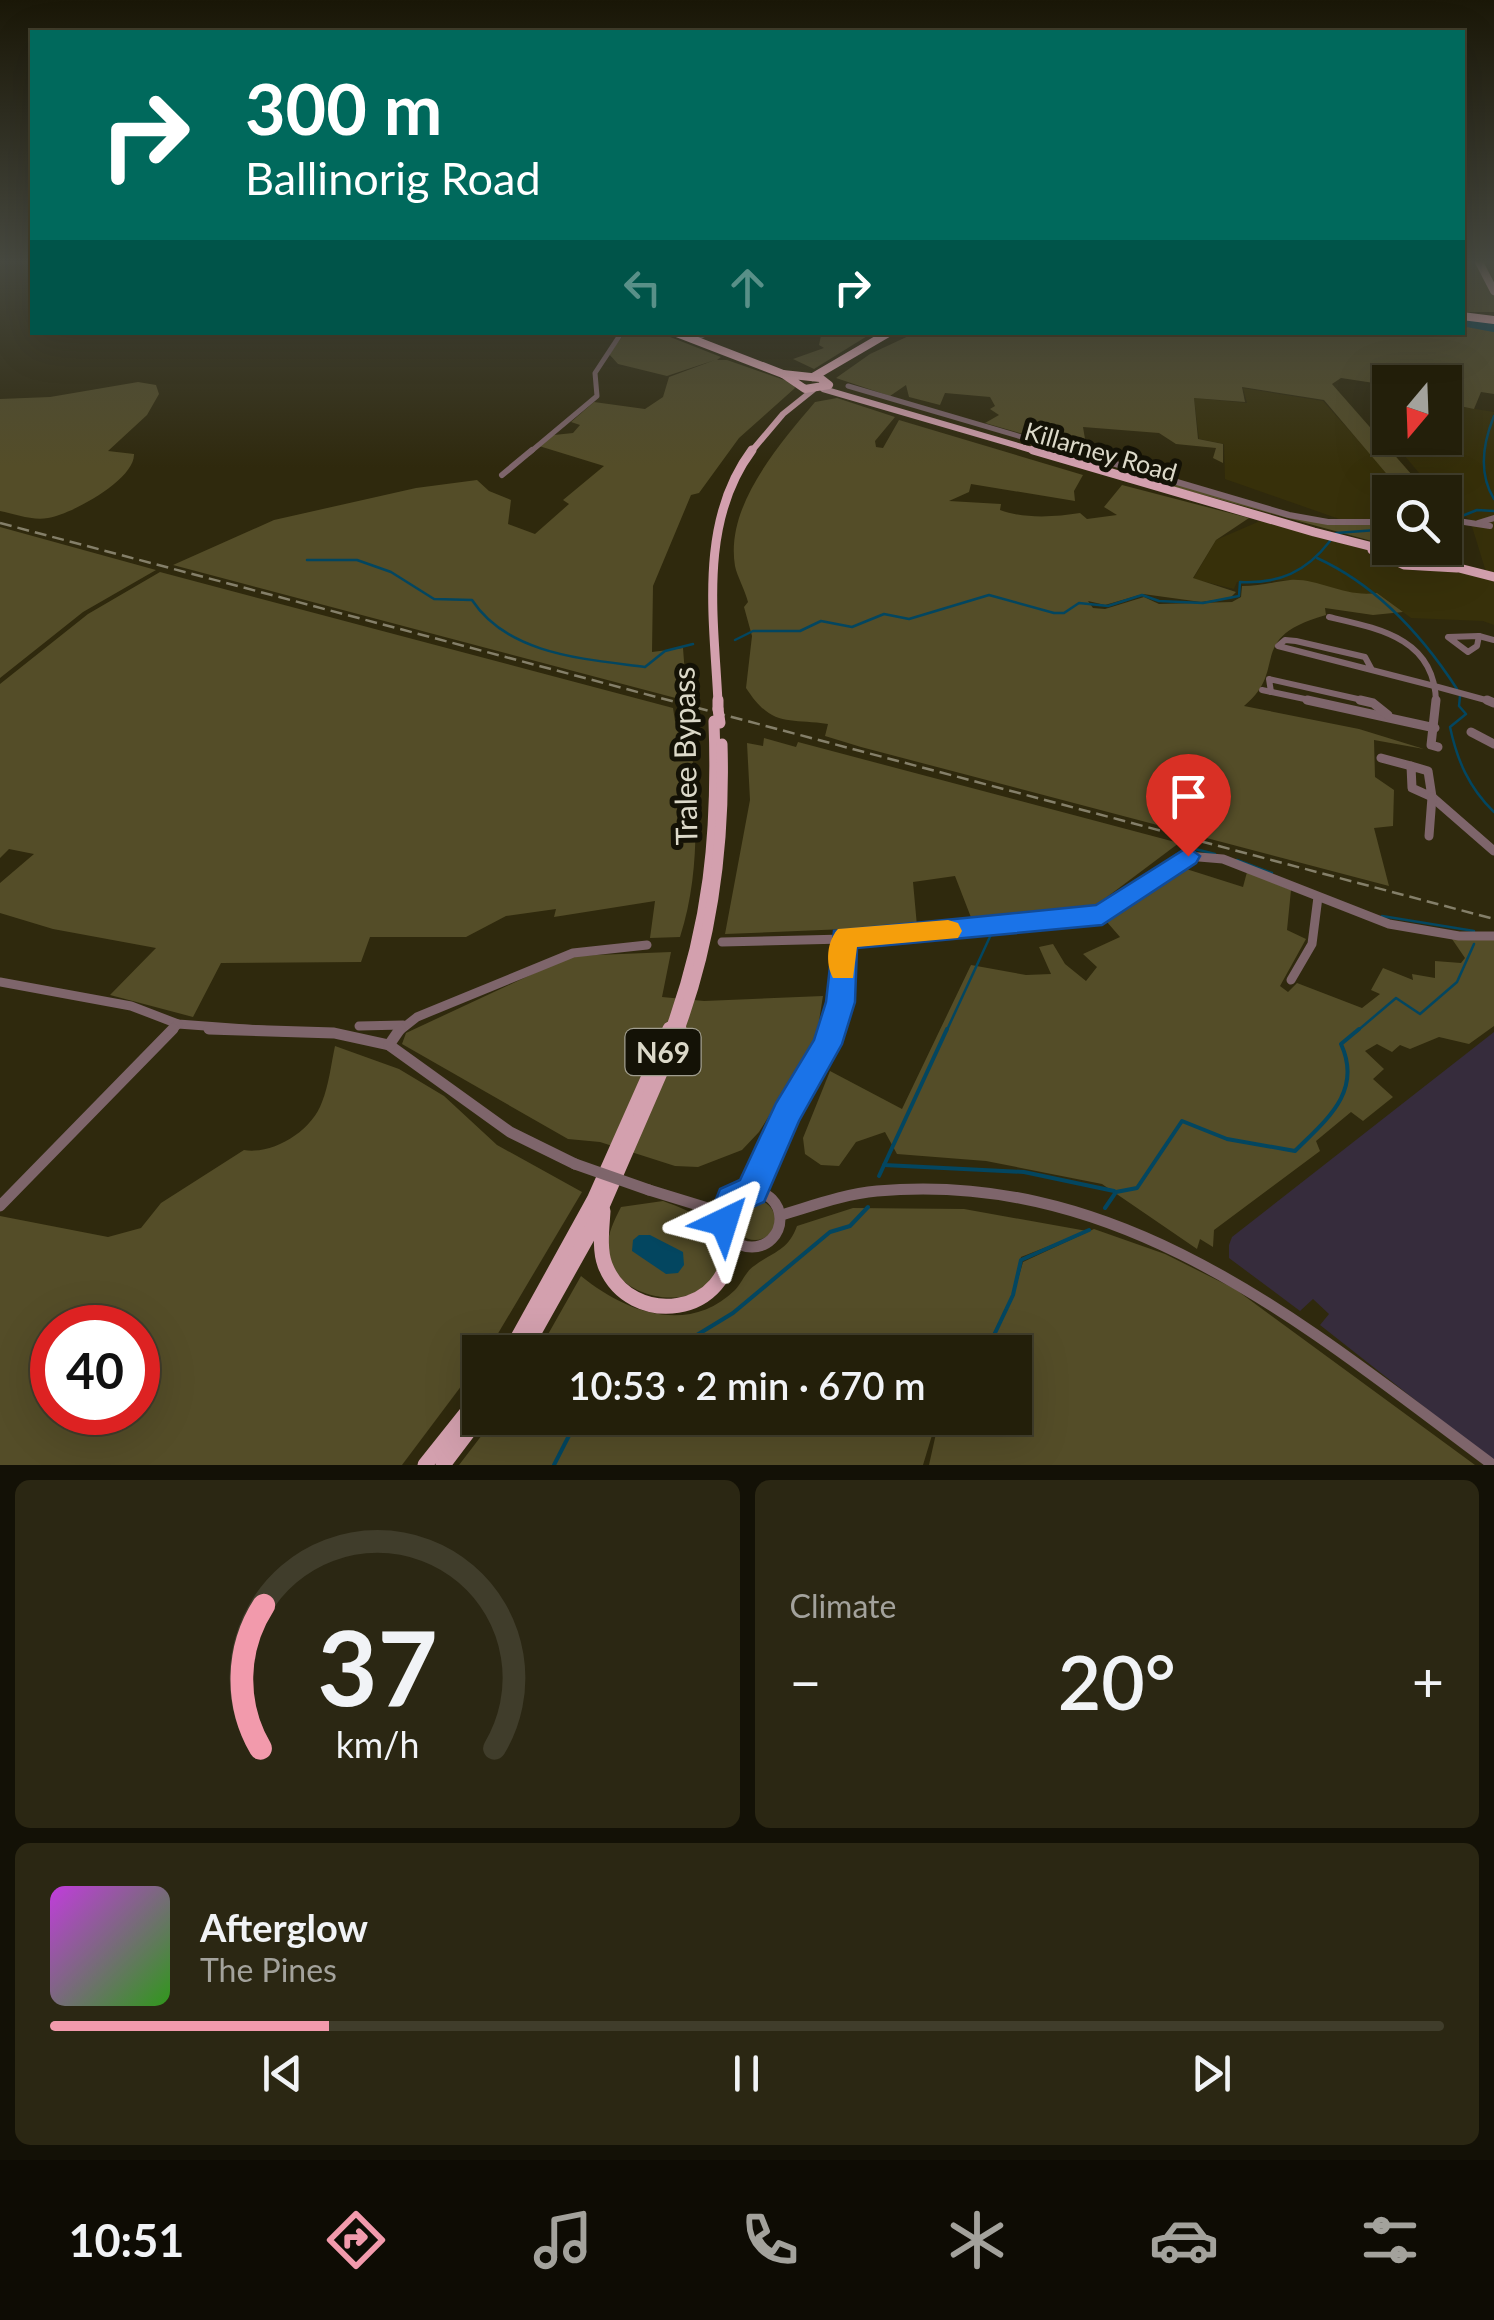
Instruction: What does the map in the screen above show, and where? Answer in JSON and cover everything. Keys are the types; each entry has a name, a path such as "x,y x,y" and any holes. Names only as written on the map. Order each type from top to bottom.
{"highway":[{"path":"681,335 822,386"},
{"name":"Tralee Bypass","path":"805,382 885,335"},
{"name":"Tralee Bypass","path":"822,386 853,357 893,335"},
{"path":"805,382 822,386"}],"main road":[{"name":"Tralee Bypass","path":"604,1206 678,1038 714,917 724,830 703,583 714,510 745,448 805,382"},
{"name":"Tralee Bypass","path":"520,1335 559,1270 603,1182 682,996 712,875 718,795 710,585 719,513 750,449 822,386"},
{"name":"Killarney Road","path":"822,386 1372,545"},
{"path":"1448,565 1494,577"},
{"path":"604,1206 606,1269 628,1296 646,1303 668,1308 703,1298 729,1272 735,1254 731,1237"},
{"name":"N69","path":"534,1335 604,1206"},
{"path":"425,1465 462,1419"},
{"path":"443,1465 466,1435"}],"street":[{"path":"502,475 597,396 594,373 620,335"},
{"path":"692,340 703,335"},
{"path":"846,390 966,420 1306,519 1372,521"},
{"path":"966,420 979,414"},
{"path":"1462,522 1491,524"},
{"path":"1329,618 1407,640 1434,673 1438,687 1431,745 1438,747"},
{"path":"1479,636 1494,640"},
{"path":"1372,670 1364,658 1285,640 1278,646 1281,650 1466,691 1494,702"},
{"path":"1266,691 1434,728"},
{"path":"1471,732 1494,744"},
{"path":"1381,758 1428,771 1432,797 1429,836"},
{"path":"1411,766 1412,788 1432,797 1494,851"},
{"path":"722,942 844,939 1102,915 1188,856 1224,859 1403,926 1494,936"},
{"path":"1291,980 1312,944 1318,897"},
{"path":"752,1191 787,1113 827,1044 840,1002 844,939"},
{"path":"360,1026 403,1025 537,964 573,952 647,945"},
{"path":"0,982 131,1006 178,1024 213,1030 334,1033 389,1045 510,1132 574,1164 724,1214"},
{"path":"0,1206 178,1024"},
{"path":"389,1045 403,1025"},
{"path":"781,1215 854,1195 939,1188 1000,1192 1102,1216 1186,1252 1242,1284 1493,1465"},
{"path":"752,1191 768,1196 781,1215 778,1232 764,1244 746,1246 731,1237 724,1214 731,1200 752,1191"}],"shaded area":[{"path":"1465,330 1494,330 1494,394 1481,392 1474,409 1462,407 1462,365 1372,365 1372,383 1341,378 1332,384 1372,429 1372,455 1394,455 1412,475 1388,475 1324,400 1242,387 1245,402 1194,398 1198,439 1223,444 1223,463 1213,458 1216,448 1176,444 1159,433 1083,427 1085,439 1054,436 1054,443 985,423 999,415 990,409 995,406 990,397 945,393 940,405 909,397 906,385 890,396 836,378 870,354 911,335 1465,335"},
{"path":"623,335 665,335 721,357 717,360 793,383 795,388 739,438 699,493 691,495 653,586 652,652 683,648 687,701 173,565 274,520 416,488 477,480 489,491 511,500 508,524 535,534 569,504 563,500 604,466 539,446 554,435 573,433 580,425 571,422 594,402 645,409 663,397 669,377 715,360 667,376 618,364 609,354"},
{"path":"816,335 869,335 814,369 793,359 824,348 819,345 821,336"},
{"path":"138,382 156,385 159,394 147,415 108,451 134,454 132,464 114,485 72,510 48,518 0,511 0,399 50,397"},
{"path":"1243,388 1323,401 1389,475 1372,475 1372,520 1345,521 1225,479 1224,444 1199,439 1194,398 1247,403"},
{"path":"837,398 895,417 875,441 876,447 883,448 899,420 1083,475 1074,491 1075,501 971,484 969,492 949,501 1001,504 1000,510 1029,516 1080,513 1087,519 1117,515 1104,507 1122,485 1249,518 1216,540 1193,578 1236,592 1230,598 1201,602 1143,594 1105,605 1088,601 1093,608 1105,609 1144,597 1159,604 1232,602 1241,597 1242,586 1301,580 1354,593 1377,593 1403,612 1373,615 1325,608 1326,615 1301,624 1276,644 1265,679 1244,706 1359,729 1424,749 1374,740 1375,777 1394,790 1393,826 1374,828 1389,886 861,747 825,736 828,724 782,719 764,710 746,688 752,636 744,607 748,602 735,566 738,521 757,478 785,438 815,402"},
{"path":"1462,407 1494,412 1494,574 1486,572 1470,520 1462,514 1462,475 1421,475 1404,455 1462,455"},
{"path":"1138,472 1295,518 1372,523 1372,541 1134,476"},
{"path":"1260,521 1369,550 1372,565 1402,565 1415,571 1440,568 1494,580 1494,625 1483,621 1411,618 1377,593 1353,595 1291,580 1237,582 1234,589 1193,579 1216,540"},
{"path":"0,527 156,570 83,612 0,678"},
{"path":"160,572 673,708 675,721 690,727 695,807 692,885 680,937 650,938 655,901 554,917 556,909 506,916 466,937 370,937 361,962 221,963 193,1017 110,995 156,948 53,929 0,913 0,883 34,854 9,849 0,858 0,684 88,614"},
{"path":"764,738 796,747 798,742 1179,843 1095,906 972,920 955,876 913,882 917,926 725,934 750,800 747,743 763,746"},
{"path":"1180,867 1243,887 1247,872 1291,890 1287,930 1306,939 1280,986 1288,992 1297,983 1362,1008 1380,994 1371,990 1383,968 1413,980 1412,974 1435,978 1435,961 1461,963 1465,958 1452,939 1494,940 1494,1026 1469,1044 1439,1037 1410,1049 1400,1045 1392,1052 1377,1044 1365,1051 1384,1069 1373,1079 1393,1097 1363,1121 1351,1112 1316,1141 1320,1151 1214,1230 1213,1247 1200,1239 1197,1249 1102,1184 986,1161 897,1154 885,1132 856,1142 839,1166 821,1165 805,1154 803,1138 830,1071 902,1109 971,965 1026,975 1051,974 1039,947 1053,944 1065,964 1086,981 1097,967 1083,954 1120,937 1107,922"},
{"path":"671,952 662,997 704,1001 823,996 816,1040 759,1132 742,1150 698,1167 675,1166 600,1142 568,1139 402,1044 406,1033 571,956"},
{"path":"1494,1032 1494,1462 1320,1325 1329,1314 1313,1299 1300,1311 1229,1258 1229,1245 1232,1237"},
{"path":"335,1046 399,1069 444,1096 497,1145 582,1192 497,1335 462,1335 462,1385 402,1465 0,1465 0,1216 108,1237 141,1228 161,1203 244,1150 279,1145 301,1131 317,1113"},
{"path":"755,1200 769,1206 775,1220 769,1234 755,1240 741,1234 735,1220 741,1206"},
{"path":"663,1201 711,1226 730,1254 707,1284 686,1296 658,1296 631,1286 612,1266 608,1253 609,1235 621,1207"},
{"path":"853,1208 964,1209 1087,1231 1021,1257 1015,1290 1023,1262 1094,1229 1165,1254 1235,1289 1475,1465 929,1465 936,1435 1032,1435 1032,1335 995,1335 1014,1291 992,1335 548,1335 581,1276 637,1308 657,1314 697,1312 717,1304 735,1290 751,1268 785,1246 797,1226"},
{"path":"482,1435 932,1435 923,1465 459,1465"}],"water":[{"path":"639,1235 650,1235 683,1252 684,1265 678,1273 666,1274 632,1251 633,1240"}],"waterway":[{"path":"1494,416 1484,458 1486,479 1494,499"},
{"path":"1462,516 1477,510 1494,511"},
{"path":"1336,533 1372,530"},
{"path":"735,640 753,631 800,631 821,621 852,627 884,614 909,619 989,595 1054,613 1064,613 1079,603 1108,606 1142,595 1159,601 1203,603 1239,596 1240,582 1267,581 1291,574 1330,541"},
{"path":"1317,558 1359,582 1396,613 1457,689"},
{"path":"307,560 357,560 391,572 434,599 472,600 506,633 573,657 645,667 665,651 693,644"},
{"path":"1460,696 1459,706 1466,714 1450,727 1453,739 1471,783 1494,812"},
{"path":"995,920 1099,909 1187,847 1215,854"},
{"path":"1237,860 1272,873"},
{"path":"1382,916 1474,931"},
{"path":"946,1032 994,928"},
{"path":"1356,1032 1396,998 1420,1014 1457,982 1474,944"},
{"path":"884,1165 947,1029"},
{"path":"1105,1208 1116,1192 1137,1188 1182,1121 1227,1139 1295,1151 1338,1104 1347,1077 1341,1044 1359,1029"},
{"path":"879,1176 884,1165"},
{"path":"884,1165 1024,1172 1114,1191"},
{"path":"697,1335 733,1313 830,1232 850,1226 868,1207"},
{"path":"994,1335 1013,1295 1021,1260 1089,1230"},
{"path":"554,1465 569,1435"}],"railway":[{"path":"0,523 1494,919"}],"slow traffic":[{"path":"843,970 843,941 848,936 948,931"}],"route":[{"path":"724,1222 731,1200 752,1191 787,1113 827,1044 843,984 844,939 1102,915 1188,856"}]}
